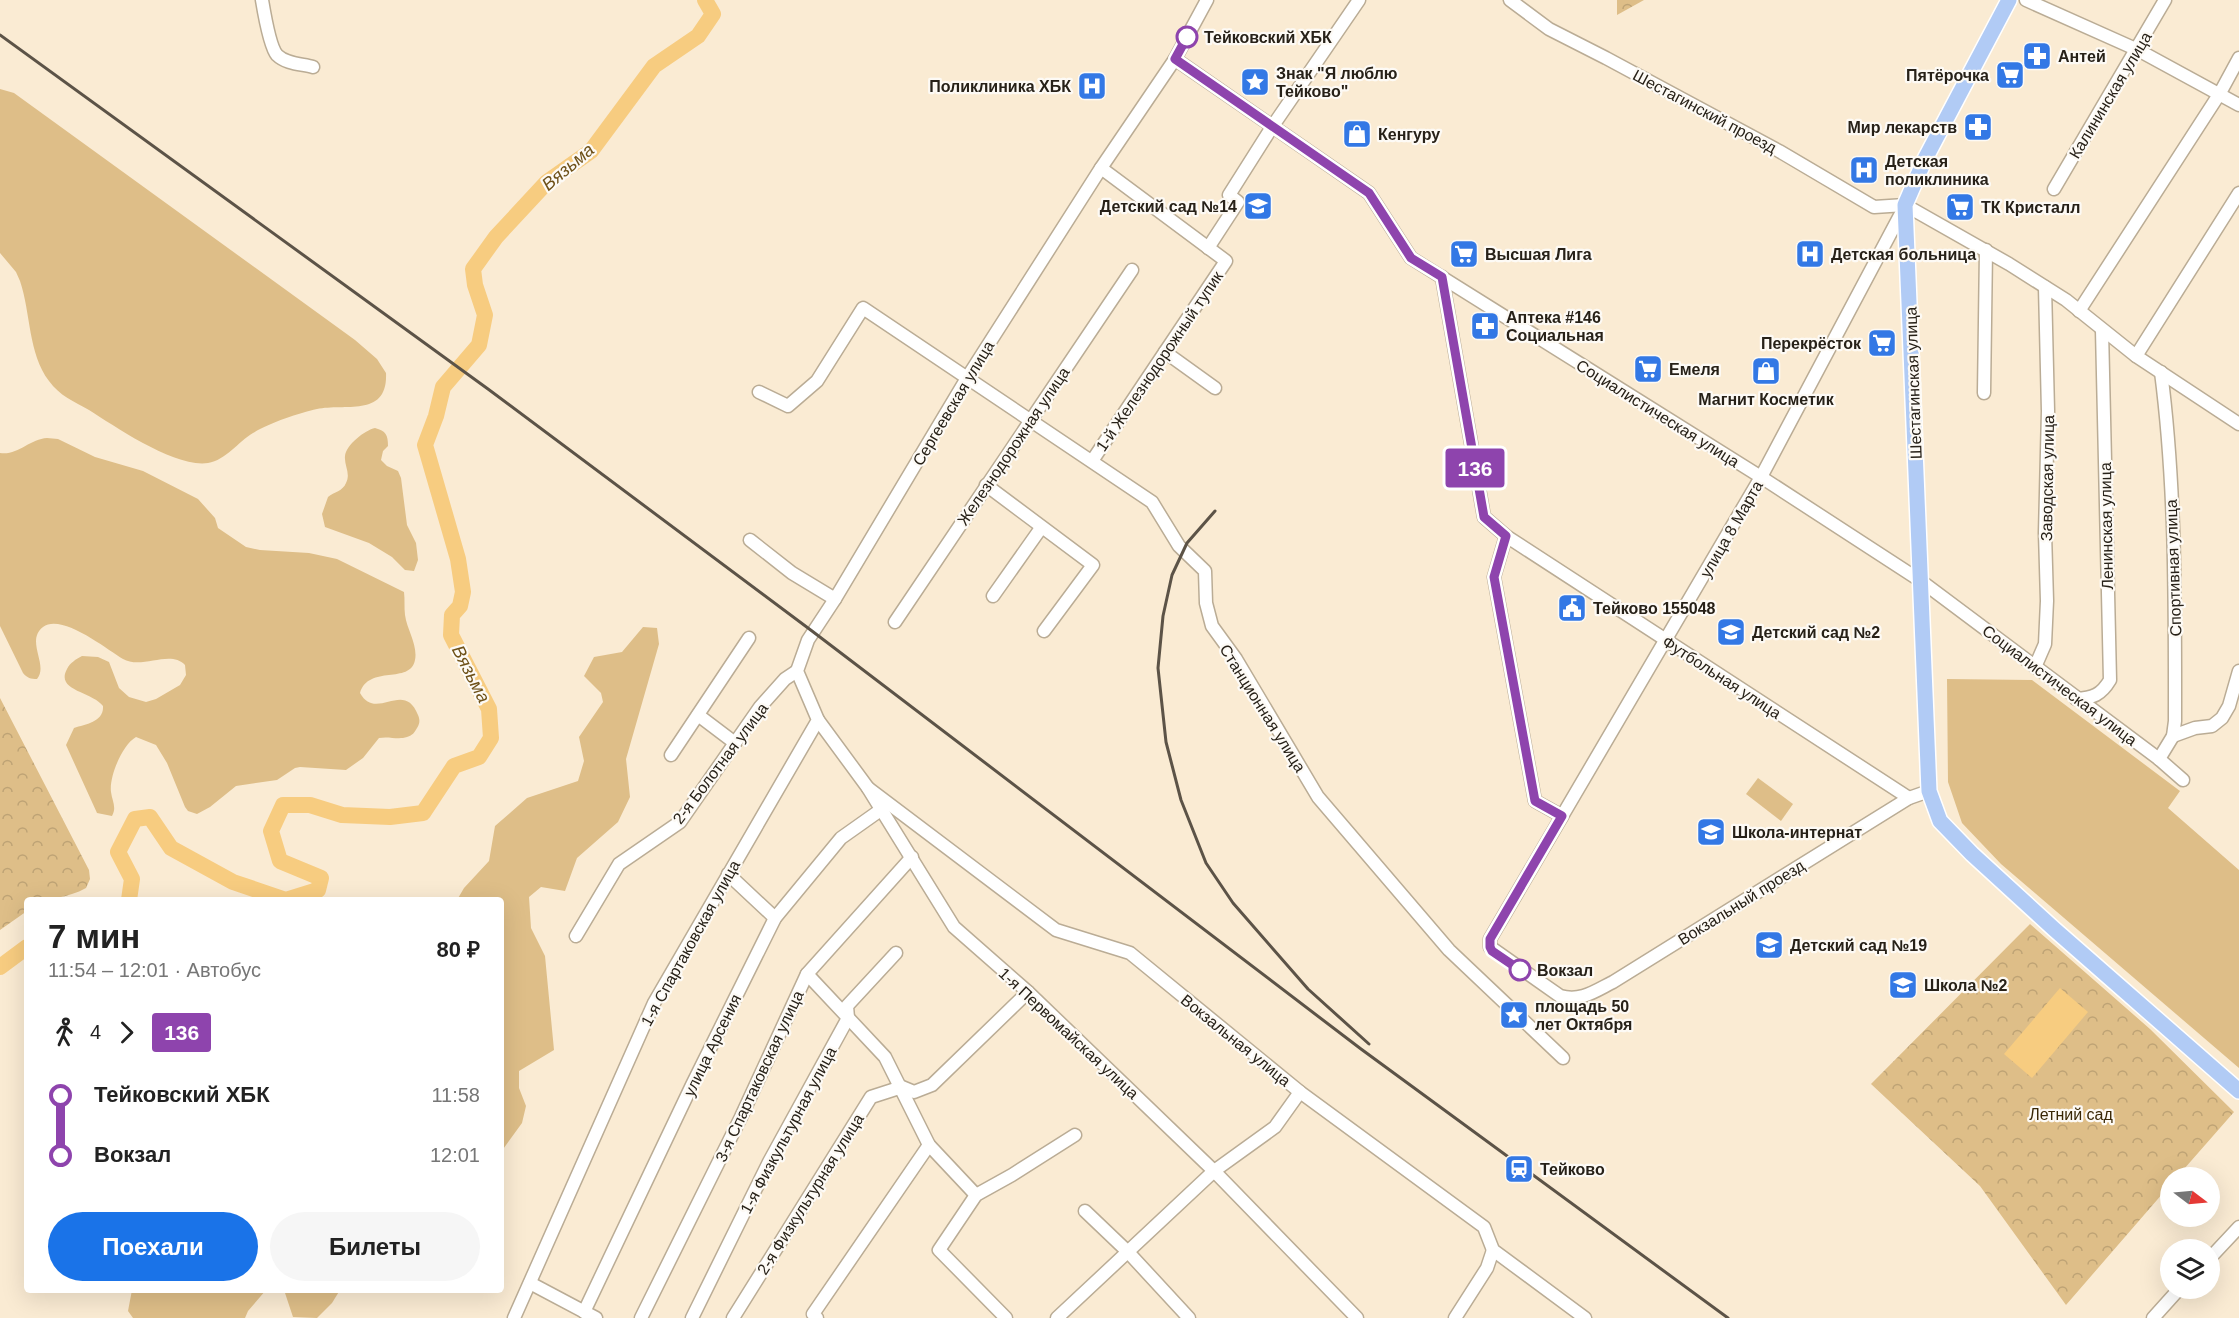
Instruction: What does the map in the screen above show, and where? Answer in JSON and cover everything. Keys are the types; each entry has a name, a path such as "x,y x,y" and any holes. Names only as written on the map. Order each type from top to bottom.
{"main road":[{"name":"Шестагинская улица","path":"2009,0 1925,159 1905,205 1929,791 1940,820 1972,854 2063,937 2239,1090"}],"street":[{"path":"262,0 265,20 276,54 287,61 313,67"},
{"name":"Сергеевская улица","path":"797,671 808,640 835,599 967,378 1101,168 1175,59 1208,0"},
{"path":"1101,168 1208,248 1238,202 1229,195 1272,127 1359,0"},
{"name":"Шестагинский проезд","path":"1510,0 1548,29 1615,62 1779,151 1874,207 1905,205"},
{"path":"2026,0 2138,50 2239,105"},
{"name":"Калининская улица","path":"2054,189 2138,50 2165,0"},
{"path":"2079,311 2220,93 2239,58"},
{"name":"Социалистическая улица","path":"1175,59 1369,193 1411,258 1761,477 1921,581 2159,759 2183,780"},
{"path":"2136,356 2239,193"},
{"path":"1905,205 1986,250 2045,287 2136,356 2239,424"},
{"name":"улица 8 Марта","path":"1490,939 1761,477 1905,205"},
{"name":"1-й Железнодорожный тупик","path":"1092,461 1226,261 1208,248"},
{"path":"1984,393 1986,250"},
{"name":"Железнодорожная улица","path":"895,622 1132,270"},
{"name":"Футбольная улица","path":"1442,277 1484,517 1506,536 1909,798"},
{"name":"Заводская улица","path":"2035,667 2045,644 2047,601 2045,533 2048,411 2045,287"},
{"name":"Станционная улица","path":"759,392 788,406 817,381 863,308 1152,502 1179,546 1205,571 1206,603 1212,626 1236,659 1318,797 1449,950 1563,1058"},
{"name":"Ленинская улица","path":"2076,699 2091,698 2103,691 2110,680 2102,330"},
{"path":"1165,352 1215,387"},
{"name":"Спортивная улица","path":"2159,759 2173,736 2175,721 2175,582 2167,417 2161,372"},
{"path":"986,486 1093,565 1044,631"},
{"path":"993,596 1041,528"},
{"path":"1506,536 1494,577 1535,801 1562,816"},
{"path":"750,540 792,573 835,599"},
{"path":"671,755 749,638"},
{"path":"797,671 818,720"},
{"name":"2-я Болотная улица","path":"576,936 619,864 680,822 760,706 785,679 797,671"},
{"path":"2173,736 2195,728 2212,726 2222,718 2229,706 2239,671"},
{"path":"698,715 735,743"},
{"name":"1-я Первомайская улица","path":"818,720 882,809 954,927 1028,992 1214,1171 1357,1318"},
{"name":"1-я Спартаковская улица","path":"514,1318 654,1003 818,720"},
{"name":"Вокзальная улица","path":"868,788 1056,930 1130,953 1300,1092 1484,1227 1493,1250 1585,1318"},
{"name":"Вокзальный проезд","path":"1490,939 1492,951 1560,996 1569,999 1583,997 1613,982 1909,798 1929,791"},
{"name":"улица Арсения","path":"584,1312 692,1085 775,918 841,838 882,809"},
{"name":"3-я Спартаковская улица","path":"641,1318 807,974 912,857"},
{"path":"728,874 775,918"},
{"name":"1-я Физкультурная улица","path":"692,1318 770,1162 848,1018 848,1006 896,954"},
{"path":"807,974 885,1057 929,1144 975,1195"},
{"name":"2-я Физкультурная улица","path":"733,1318 871,1097 902,1087 914,1092 932,1085 1028,992"},
{"path":"1057,1318 1214,1171 1275,1127 1300,1092"},
{"path":"1006,1318 939,1250 975,1195 1075,1135"},
{"path":"815,1316 929,1144"},
{"path":"1084,1211 1128,1252 1189,1318"},
{"path":"2220,1247 2239,1227"},
{"path":"1455,1318 1487,1268 1493,1250"},
{"path":"530,1283 596,1318"},
{"path":"2153,1318 2171,1299"}],"green space":[{"path":"1617,0 1644,0 1617,15"},
{"path":"0,89 14,93 355,340 377,359 386,373 385,387 380,397 363,406 317,409 276,422 253,433 221,458 208,463 195,463 146,445 62,394 42,370 33,346 20,281 16,272 0,253"},
{"path":"375,428 384,432 388,439 388,446 383,451 381,460 398,471 401,478 407,525 416,543 418,560 414,571 405,570 392,557 369,543 325,527 322,514 328,497 343,488 347,479 346,452 357,439"},
{"path":"47,438 58,439 95,457 143,471 198,499 215,518 218,528 246,547 309,553 337,559 404,592 406,621 416,654 412,667 406,672 372,679 365,684 360,693 367,701 374,704 405,700 412,705 419,720 414,733 404,738 379,738 363,758 346,770 300,767 277,780 236,786 210,807 197,814 188,811 185,807 167,763 156,745 136,737 121,754 114,770 111,786 114,807 112,816 97,813 66,745 74,728 89,724 101,716 103,706 66,682 68,667 82,656 98,657 109,662 119,688 129,697 146,702 180,685 186,675 185,665 172,659 131,662 72,628 51,624 43,627 36,639 40,667 37,679 29,678 23,673 0,626 0,453 12,452"},
{"path":"643,627 657,628 659,644 626,759 630,797 618,822 577,858 565,891 541,887 529,897 531,928 545,956 554,1050 519,1071 519,1088 526,1106 522,1123 504,1148 504,897 459,897 489,861 495,826 527,798 578,781 584,761 579,737 603,702 601,693 584,676 594,657 622,652"},
{"path":"1947,679 2032,680 2180,791 2168,808 2239,870 2239,1068 2001,864 1962,823 1948,782"},
{"path":"0,698 89,870 90,879 86,888 65,896 24,897 24,913 0,930"},
{"path":"1758,778 1793,804 1781,821 1746,794"},
{"name":"Летний сад","path":"2030,924 2150,1029 2234,1112 2186,1167 2160,1167 2160,1197 2066,1305 1980,1186 1871,1084"},
{"path":"131,1293 263,1293 245,1318 133,1318 128,1311"},
{"path":"285,1293 338,1293 317,1318 293,1317"}],"shaded area":[{"path":"2060,988 2088,1012 2032,1078 2004,1054"}],"waterway":[{"name":"Вязьма","path":"296,897 318,890 321,878 280,861 271,831 283,805 310,805 342,815 390,817 423,813 454,766 479,757 491,738 489,709 451,635 452,615 460,606 463,592 458,559 425,445 436,416 443,387 479,345 485,315 475,285 473,269 496,237 547,182 591,151 654,66 698,36 713,14 705,0"},
{"name":"Вязьма","path":"129,897 132,879 118,852 135,819 150,817 171,848 233,882 277,897"},
{"name":"Вязьма","path":"0,967 24,949"}],"railway":[{"path":"0,35 488,389 812,631 1361,1049 1728,1318"},
{"path":"1215,511 1187,543 1172,575 1163,616 1158,668 1166,742 1181,800 1206,863 1233,903 1308,989 1369,1044"}],"bus line":[{"name":"136","path":"1187,37 1175,59 1369,193 1411,258 1442,277 1484,517 1506,536 1494,577 1535,801 1562,816 1490,939 1492,951 1520,970"}],"place":[{"name":"Тейковский ХБК","path":"1187,37"},
{"name":"Антей","path":"2037,56"},
{"name":"Пятёрочка","path":"2010,75"},
{"name":"Знак \"Я люблю Тейково\"","path":"1255,82"},
{"name":"Поликлиника ХБК","path":"1092,86"},
{"name":"Мир лекарств","path":"1978,127"},
{"name":"Кенгуру","path":"1357,134"},
{"name":"Детская поликлиника","path":"1864,170"},
{"name":"Детский сад №14","path":"1258,206"},
{"name":"ТК Кристалл","path":"1960,207"},
{"name":"Высшая Лига","path":"1464,254"},
{"name":"Детская больница","path":"1810,254"},
{"name":"Аптека #146 Социальная","path":"1485,326"},
{"name":"Перекрёсток","path":"1882,343"},
{"name":"Емеля","path":"1648,369"},
{"name":"Магнит Косметик","path":"1766,371"},
{"name":"Тейково 155048","path":"1572,608"},
{"name":"Детский сад №2","path":"1731,632"},
{"name":"Школа-интернат","path":"1711,832"},
{"name":"Детский сад №19","path":"1769,945"},
{"name":"Вокзал","path":"1520,970"},
{"name":"Школа №2","path":"1903,985"},
{"name":"площадь 50 лет Октября","path":"1514,1015"},
{"name":"Тейково","path":"1519,1169"}]}
